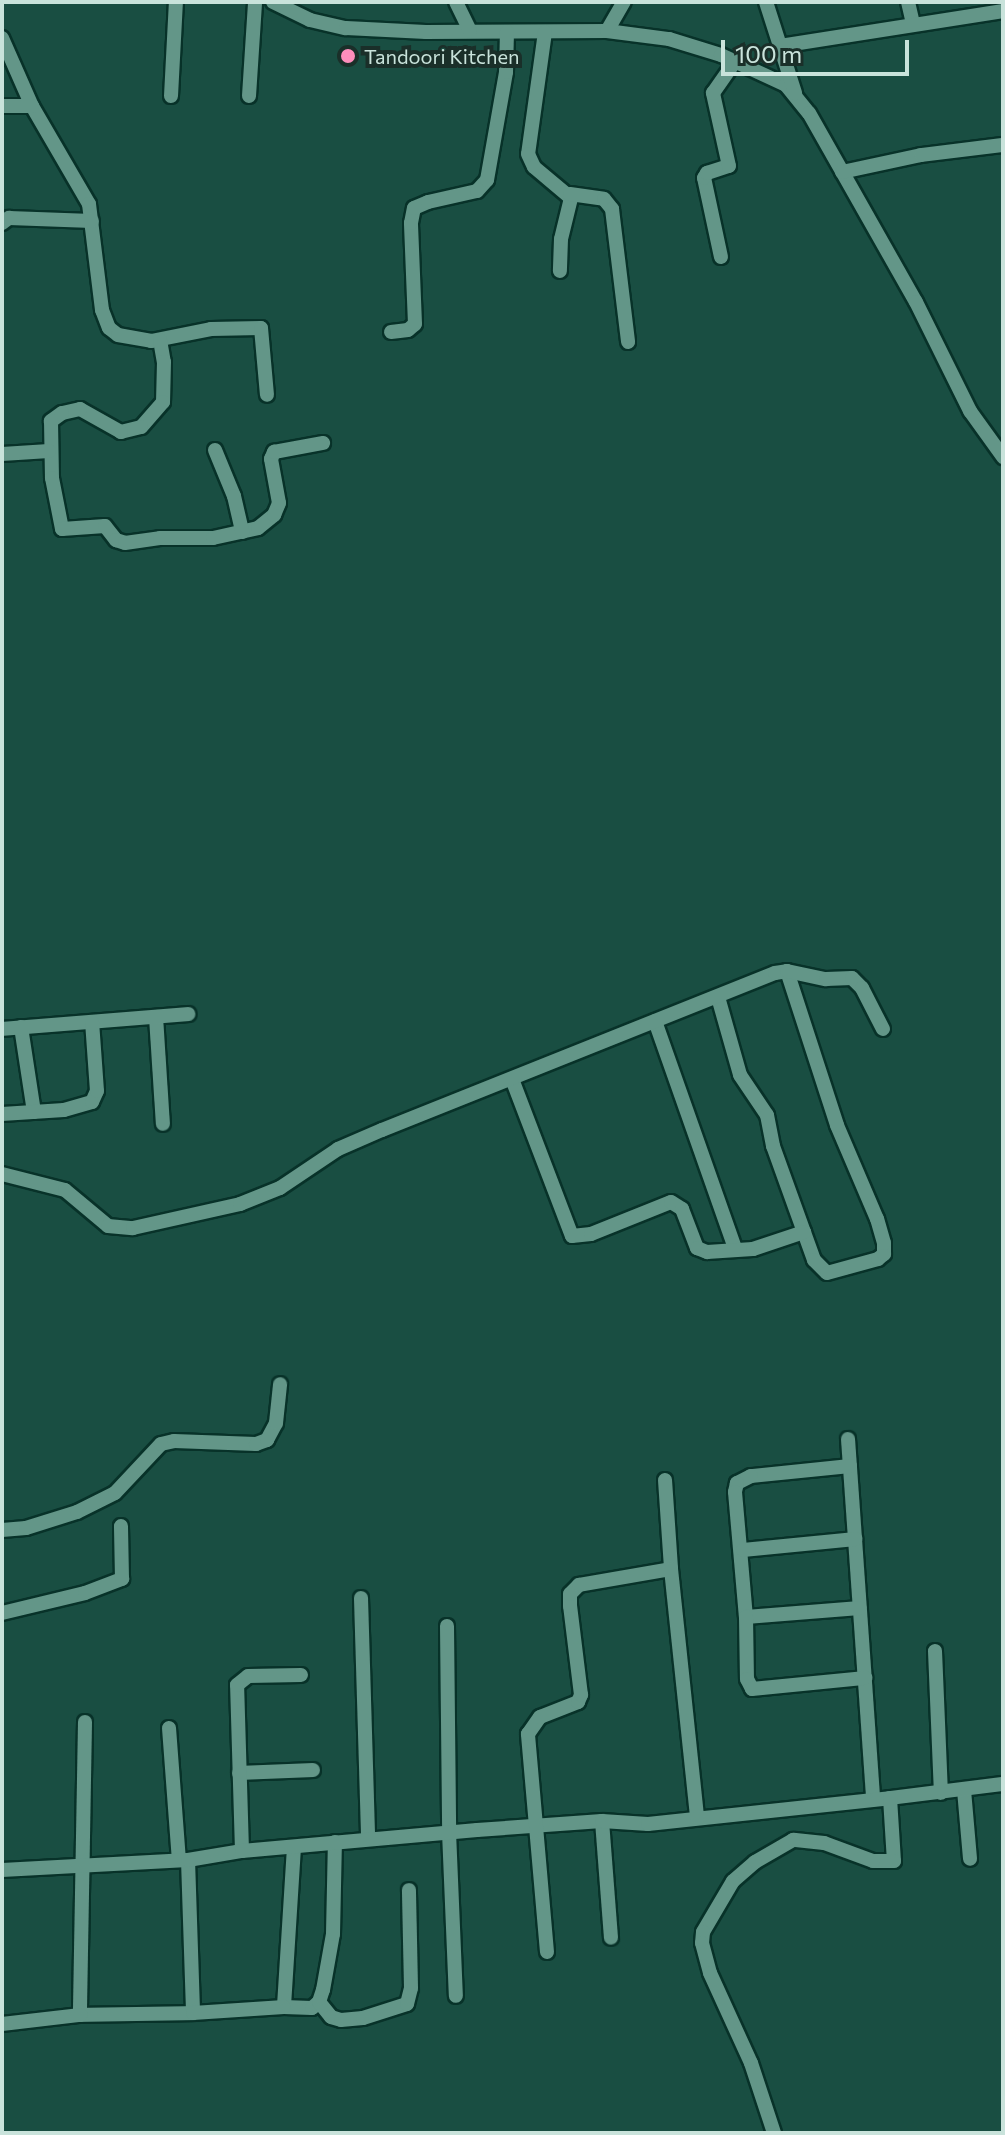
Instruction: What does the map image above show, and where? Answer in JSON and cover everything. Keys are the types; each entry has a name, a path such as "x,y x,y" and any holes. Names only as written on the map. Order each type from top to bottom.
{"street":[{"path":"171,96 176,2"},
{"path":"249,96 255,2"},
{"path":"273,2 310,20 346,28 607,31 680,41 735,61 796,93"},
{"path":"456,2 470,31"},
{"path":"766,2 796,93 916,302 970,411 1003,457"},
{"path":"908,2 913,24"},
{"path":"607,31 617,5"},
{"path":"780,46 1003,11"},
{"path":"391,332 408,330 415,324 411,223 414,208 477,191 487,180 506,72 507,32"},
{"path":"545,32 528,154 534,167 570,194 604,199 612,209 628,342"},
{"path":"2,38 6,59 73,171 89,204 102,310 109,328 118,335 160,340 211,329 261,328 267,395"},
{"path":"721,257 704,178 707,173 729,166 713,93 735,61"},
{"path":"2,106 32,106"},
{"path":"842,172 921,155 1003,145"},
{"path":"560,271 570,194"},
{"path":"2,223 9,218 92,221"},
{"path":"160,340 165,390 159,410 151,420 130,433 121,432 85,410 62,413 49,426 58,521 66,531 105,526 116,540 125,543 160,538 213,538 258,528 279,503 271,459 274,452 323,443"},
{"path":"215,450 234,496 242,532"},
{"path":"2,454 49,451"},
{"path":"718,997 740,1075 767,1115 773,1146 814,1260 827,1273 878,1259 884,1254 877,1219 837,1125 787,971"},
{"path":"2,1174 65,1190 108,1226 133,1228 240,1204 280,1188 338,1149 787,971 826,979 852,978 862,988 883,1029"},
{"path":"2,1029 188,1014"},
{"path":"156,1017 163,1124"},
{"path":"655,1021 735,1248"},
{"path":"2,1114 64,1110 92,1102 97,1091 92,1022"},
{"path":"21,1027 34,1112"},
{"path":"512,1079 572,1236 591,1234 671,1202 682,1209 697,1248 707,1252 753,1249 804,1232"},
{"path":"2,1530 26,1528 77,1512 115,1493 161,1444 174,1441 256,1444 267,1440 276,1423 280,1384"},
{"path":"848,1439 873,1799"},
{"path":"850,1466 751,1476 737,1483 735,1492 743,1550 747,1679 752,1689 865,1678"},
{"path":"665,1480 671,1569 697,1818"},
{"path":"2,1613 85,1593 122,1579 121,1526"},
{"path":"743,1550 855,1539"},
{"path":"547,1952 528,1734 540,1717 573,1706 581,1695 570,1594 589,1580 671,1569"},
{"path":"361,1598 368,1838"},
{"path":"746,1617 860,1608"},
{"path":"447,1626 449,1832 456,1996"},
{"path":"935,1651 941,1793"},
{"path":"242,1851 239,1681 248,1676 301,1675"},
{"path":"80,2015 86,1866 85,1722"},
{"path":"169,1728 184,1860 193,2013"},
{"path":"239,1773 313,1770"},
{"path":"2,1870 184,1860 368,1838 602,1821 648,1824 1003,1784"},
{"path":"964,1790 970,1859"},
{"path":"774,2133 751,2063 710,1973 702,1943 703,1932 710,1914 733,1881 755,1862 793,1840 824,1843 873,1861 894,1861 890,1798"},
{"path":"602,1821 611,1938"},
{"path":"2,2024 80,2015 312,2008 319,2002 333,1934 335,1842"},
{"path":"284,2007 294,1847"},
{"path":"319,2002 331,2017 341,2020 363,2018 407,2004 411,1988 409,1890"}],"place":[{"name":"Tandoori Kitchen","path":"348,56"}]}
